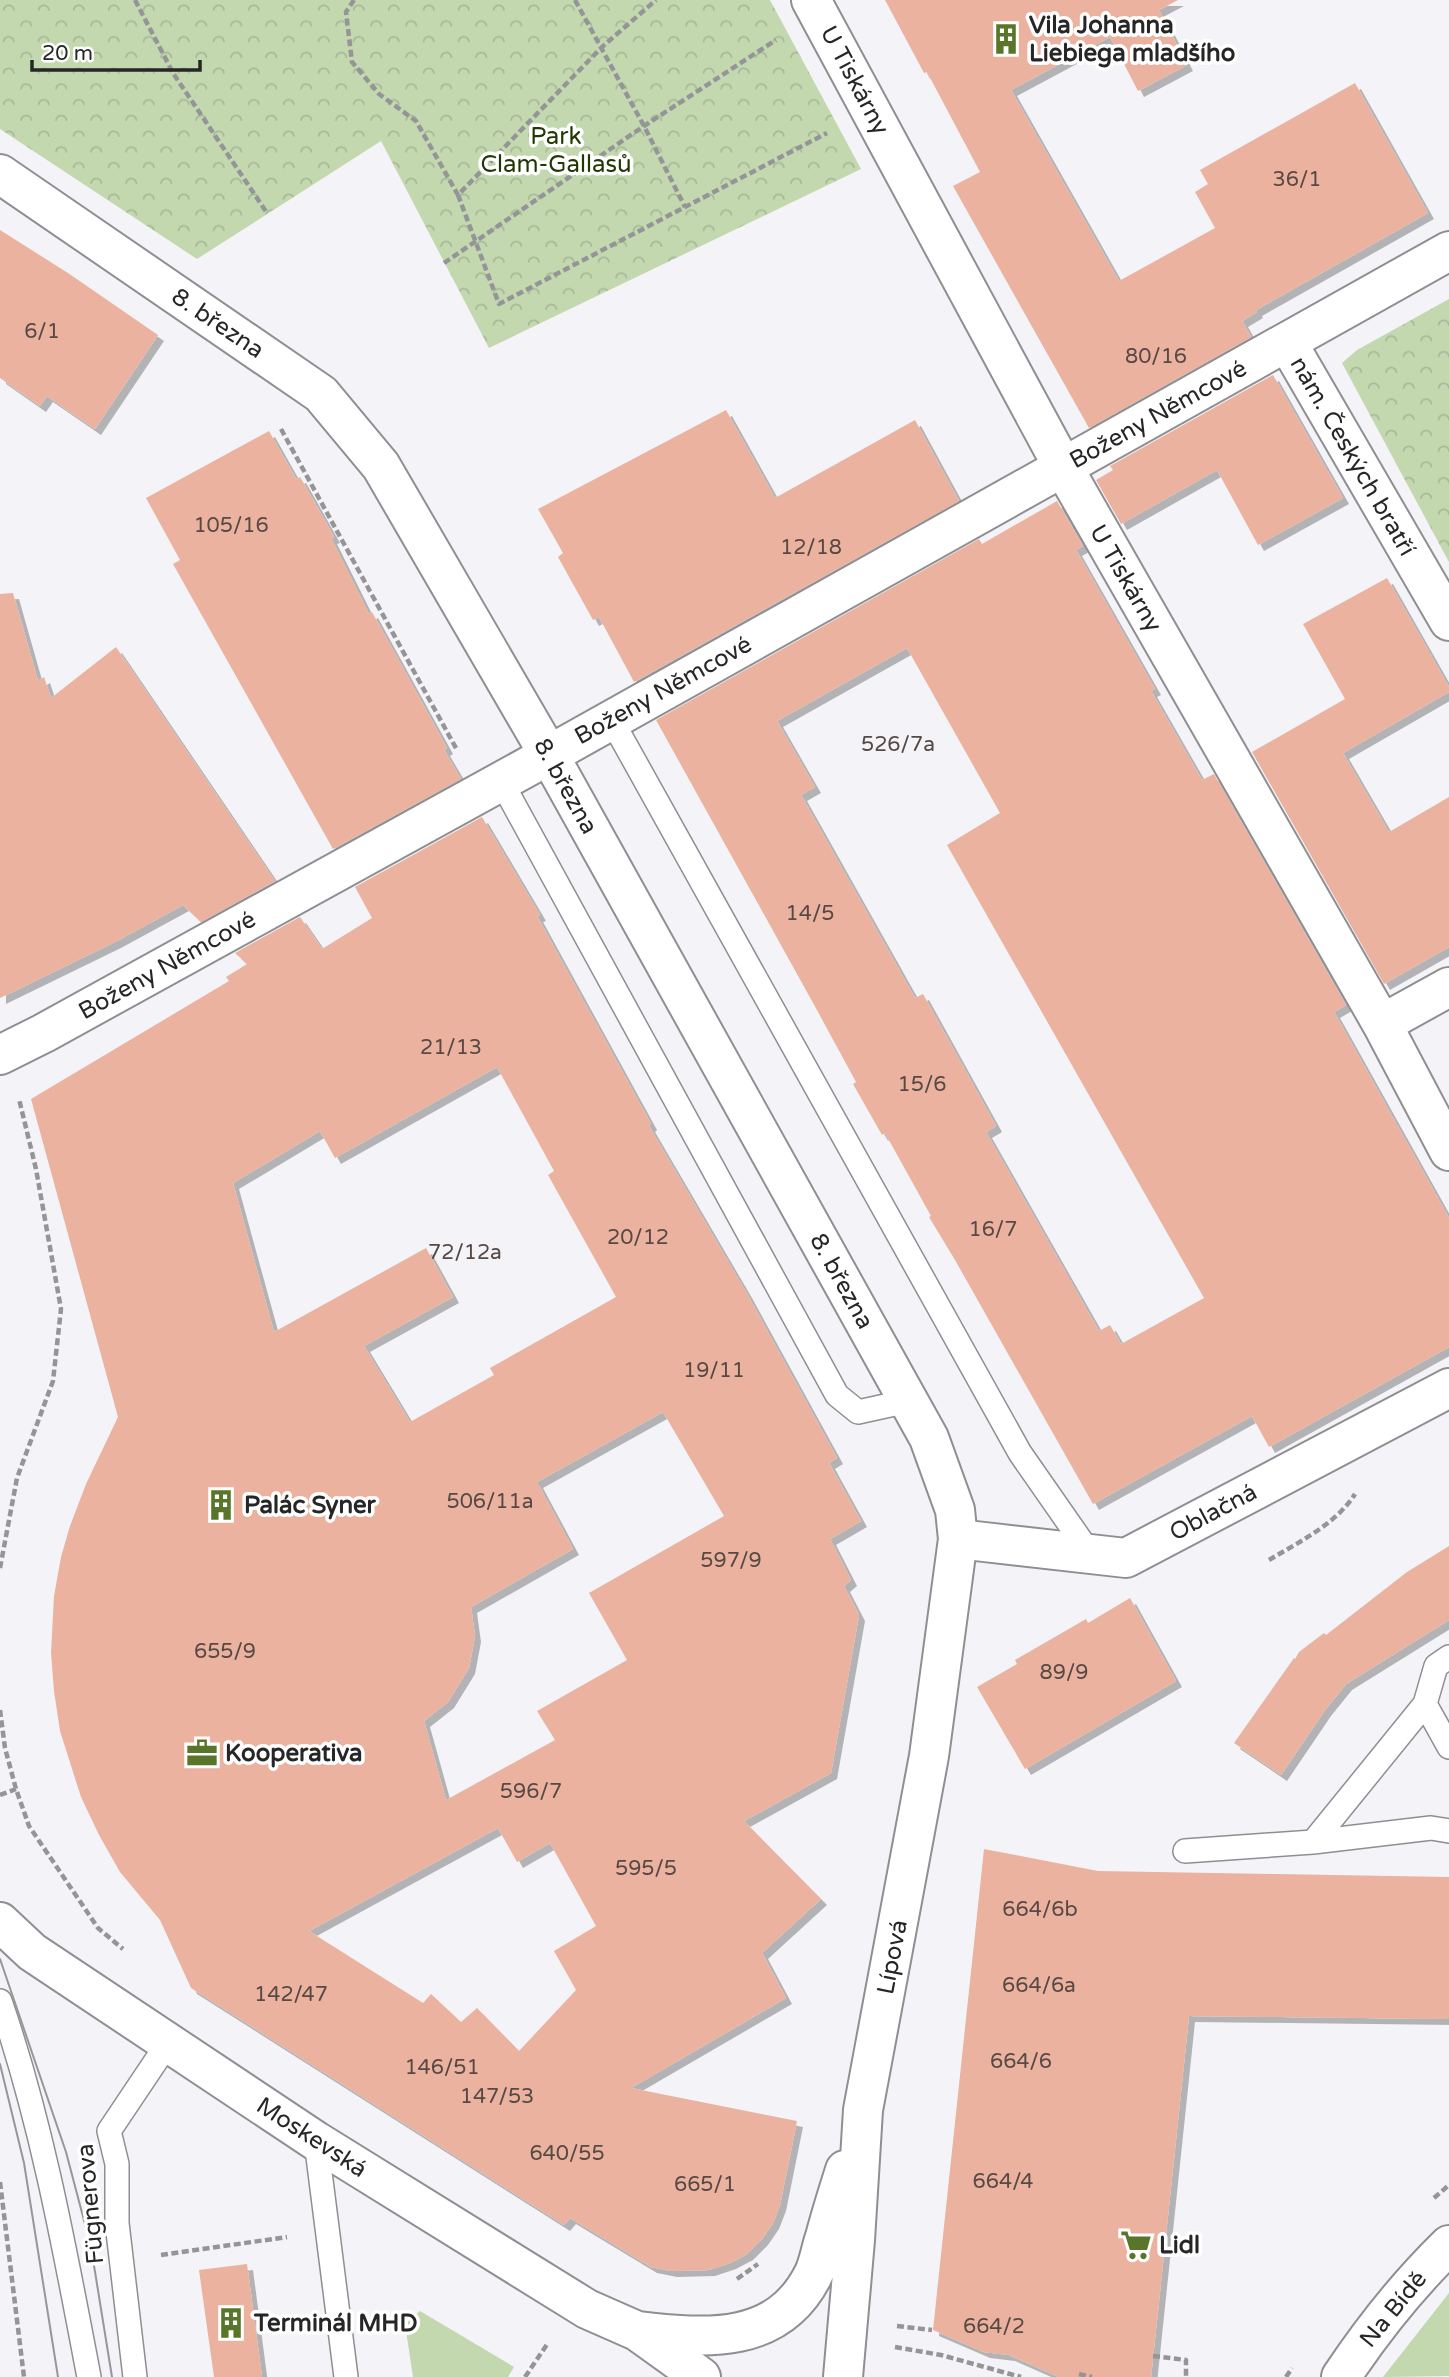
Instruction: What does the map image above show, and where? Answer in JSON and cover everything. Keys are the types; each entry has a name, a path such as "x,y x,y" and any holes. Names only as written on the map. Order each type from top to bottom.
{"street":[{"name":"U Tiskárny","path":"814,6 1063,467 1382,1024 1449,1151"},
{"name":"8. března","path":"0,174 321,394 380,466 549,755 929,1438 955,1510 958,1538"},
{"name":"nám. Českých bratří","path":"1449,251 1287,342 1449,621"},
{"name":"Boženy Němcové","path":"0,1055 549,755 1287,342"},
{"path":"1382,1024 1449,987"},
{"name":"Oblačná","path":"958,1538 1126,1558 1449,1388"},
{"name":"Lípová","path":"843,2377 863,2110 929,1756 958,1538"},
{"name":"Moskevská","path":"0,1922 32,1952 316,2141 587,2309 637,2331 701,2377"},
{"name":"Moskevská","path":"637,2331 691,2337 732,2334 764,2325 786,2310 814,2272 863,2110"},
{"name":"Na Bídě","path":"1341,2377 1394,2304 1449,2245"}],"lane":[{"path":"611,719 1020,1452 1091,1555"},
{"path":"501,781 837,1395 858,1412 908,1401"},
{"path":"1313,1842 1425,1704 1436,1666 1449,1657"},
{"path":"1425,1704 1449,1747"},
{"path":"1185,1851 1313,1842 1432,1828 1449,1831"},
{"path":"0,2001 17,2051 64,2241 89,2377"},
{"name":"Fügnerova","path":"135,2377 117,2223 117,2164 109,2131 168,2043"},
{"path":"316,2141 346,2377"}],"path":[{"path":"135,0 173,73 267,213"},
{"path":"354,0 346,12 352,62 379,94 416,121 458,195 499,304 871,110"},
{"path":"575,0 685,207"},
{"path":"458,195 602,47 656,0"},
{"path":"444,263 814,6"},
{"path":"278,424 459,752"},
{"path":"0,1568 17,1478 53,1381 61,1310 36,1169 18,1094"},
{"path":"0,1710 5,1748 29,1826 98,1928 127,1953"},
{"path":"0,1795 16,1789"},
{"path":"0,2182 24,2377"},
{"path":"153,2256 290,2237"},
{"path":"728,2285 762,2261"},
{"path":"894,2326 932,2330"},
{"path":"893,2347 941,2355 1021,2377"},
{"path":"1153,2356 1186,2360 1186,2377"},
{"path":"1079,2374 1092,2377"}],"green space":[{"name":"Park Clam-Gallasů","path":"0,0 770,0 861,169 489,348 381,141 197,259 0,129"},
{"path":"1449,299 1449,562 1342,363 1357,350"},
{"path":"1449,2293 1449,2376 1383,2377"},
{"path":"420,2311 514,2367 508,2377 413,2377 405,2324"}],"building":[{"path":"885,0 1178,0 1159,10 1187,65 1138,91 1110,37 1011,90 1119,281 1215,228 1195,192 1208,184 1200,170 1355,83 1428,213 1256,310 1257,312 1242,321 1251,337 1089,428 953,186 980,172"},
{"path":"0,230 158,335 95,429 47,396 40,406 0,378"},
{"path":"1273,375 1343,498 1258,545 1217,470 1121,524 1096,480 1113,470 1110,466"},
{"path":"726,410 775,498 915,420 959,501 634,682 599,617 593,620 558,557 563,553 538,509"},
{"path":"269,431 296,479 300,477 334,537 331,538 369,614 372,612 447,748 444,750 461,779 333,849 173,564 180,560 146,498"},
{"path":"1057,501 1083,546 1076,550 1155,689 1151,691 1202,780 1214,774 1346,1005 1334,1012 1449,1218 1449,1347 1269,1447 1252,1416 1093,1504 929,1217 931,1216 885,1133 882,1135 853,1084 856,1082 656,720 979,539 982,544","holes":["907,648 1000,813 947,845 1204,1298 1121,1344 1110,1325 1099,1331 986,1132 996,1126 923,994 915,998 801,795 815,787 777,721"]},
{"path":"1387,578 1449,687 1449,692 1343,753 1389,832 1449,797 1449,947 1384,984 1252,752 1345,699 1303,624"},
{"path":"13,593 38,681 44,677 51,698 116,647 275,881 201,922 183,905 115,942 0,998 0,594"},
{"path":"482,817 540,915 537,916 651,1124 649,1126 746,1292 837,1458 829,1463 861,1521 830,1539 851,1580 844,1586 859,1615 831,1773 744,1821 821,1899 762,1953 786,1998 631,2088 797,2121 780,2205 773,2223 747,2254 709,2270 671,2271 651,2267 570,2218 564,2225 191,1988 160,1920 120,1872 99,1835 81,1797 60,1731 51,1653 54,1596 61,1557 86,1484 118,1417 31,1099 229,981 226,977 247,964 235,953 300,917 322,949 372,918 355,887","holes":["497,1067 554,1171 548,1175 616,1297 490,1368 494,1375 410,1422 364,1346 453,1297 426,1248 274,1332 233,1183 320,1131 335,1158","663,1412 724,1516 589,1593 627,1660 537,1711 555,1740 446,1800 424,1721 448,1702 469,1668 475,1636 471,1607 573,1549 537,1482","498,1828 517,1862 550,1843 596,1926 554,1951 576,1990 519,2051 477,2008 461,2022 431,1994 423,2003 309,1931"]},
{"path":"1449,1546 1449,1620 1346,1684 1281,1775 1234,1743 1299,1652 1324,1633 1326,1635 1407,1572"},
{"path":"1130,1598 1176,1681 1025,1769 977,1687 1017,1664 1015,1660 1086,1619 1088,1623"},
{"path":"984,1849 1098,1871 1449,1877 1449,2019 1189,2016 1151,2377 1059,2377 1009,2355 984,2352 933,2330"},
{"name":"Terminál MHD","path":"247,2264 262,2377 214,2377 199,2270"}],"tram line":[{"path":"0,1959 66,2152 91,2247 112,2377"},
{"path":"0,2064 24,2163 58,2377"}],"place":[{"name":"Vila Johanna Liebiega mladšího","path":"1006,39"},
{"name":"Palác Syner","path":"221,1505"},
{"name":"Kooperativa","path":"202,1753"},
{"name":"Lidl","path":"1136,2245"},
{"name":"Terminál MHD","path":"231,2323"}]}
